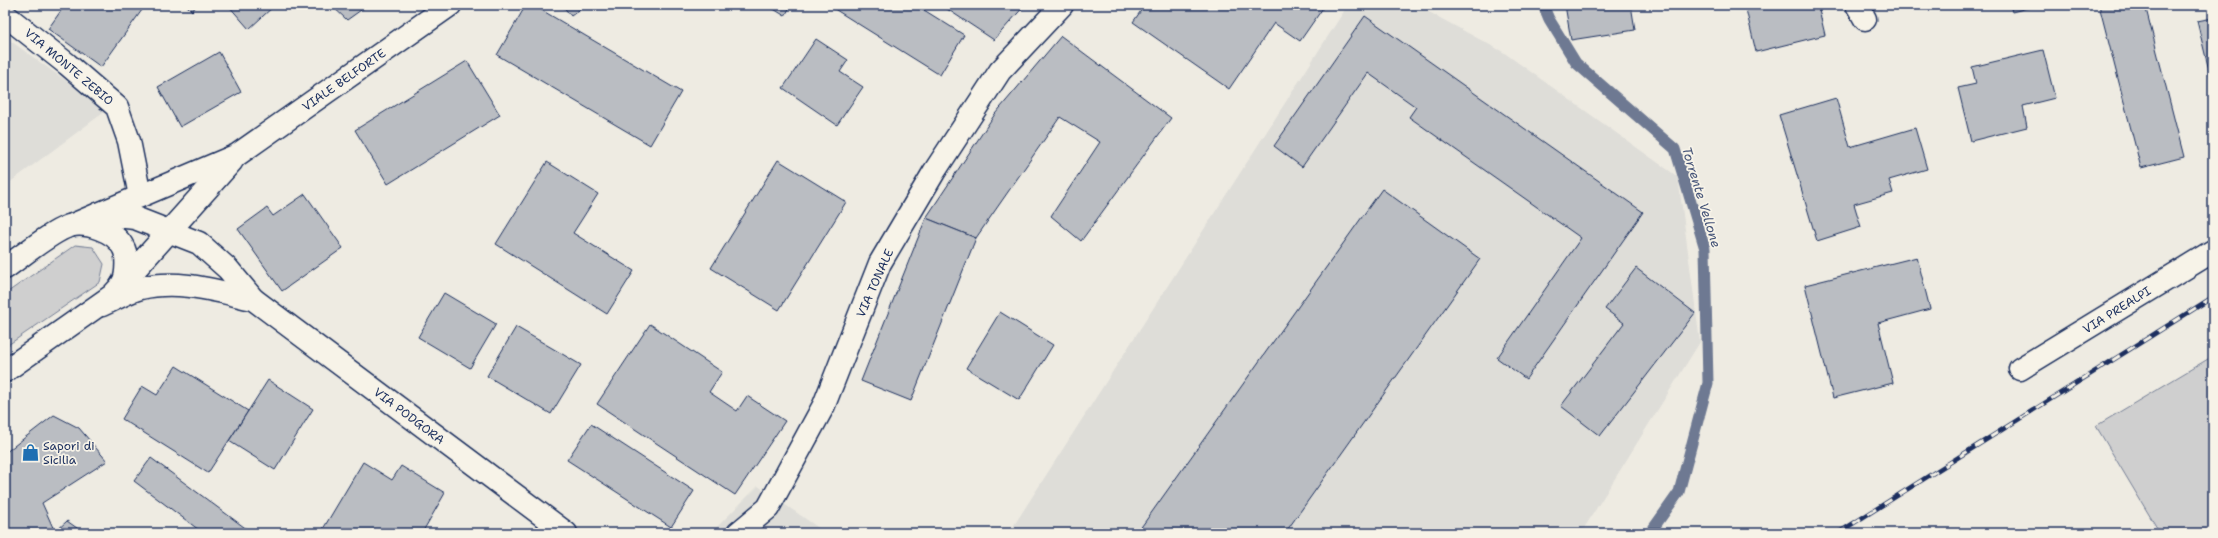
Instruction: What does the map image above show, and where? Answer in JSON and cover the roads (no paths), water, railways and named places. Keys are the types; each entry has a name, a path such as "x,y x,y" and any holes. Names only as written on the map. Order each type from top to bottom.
{"street":[{"name":"VIALE BELFORTE","path":"5,268 70,226 237,155 450,5"},
{"name":"VIA TONALE","path":"738,533 768,508 824,405 880,264 934,172 1000,70 1062,5"},
{"name":"VIA MONTE ZEBIO","path":"5,15 67,64 117,107 129,141 140,196"},
{"name":"VIALE BELFORTE","path":"105,301 237,155"},
{"name":"VIA PODGORA","path":"98,214 135,218 199,243 228,269 253,299 566,533"},
{"path":"5,371 105,301 123,282 126,265 124,247 114,236 99,228 87,225 70,226"},
{"name":"VIA PREALPI","path":"2020,369 2213,251"},
{"name":"VIA PODGORA","path":"105,301 140,288 168,284 192,285 253,299"}],"waterway":[{"name":"Torrente Vellone","path":"1543,5 1549,19 1576,63 1675,149 1705,249 1708,383 1679,492 1650,533"}],"railway":[{"path":"1838,533 2213,297"}],"place":[{"name":"Sapori di Sicilia","path":"30,453"}]}
